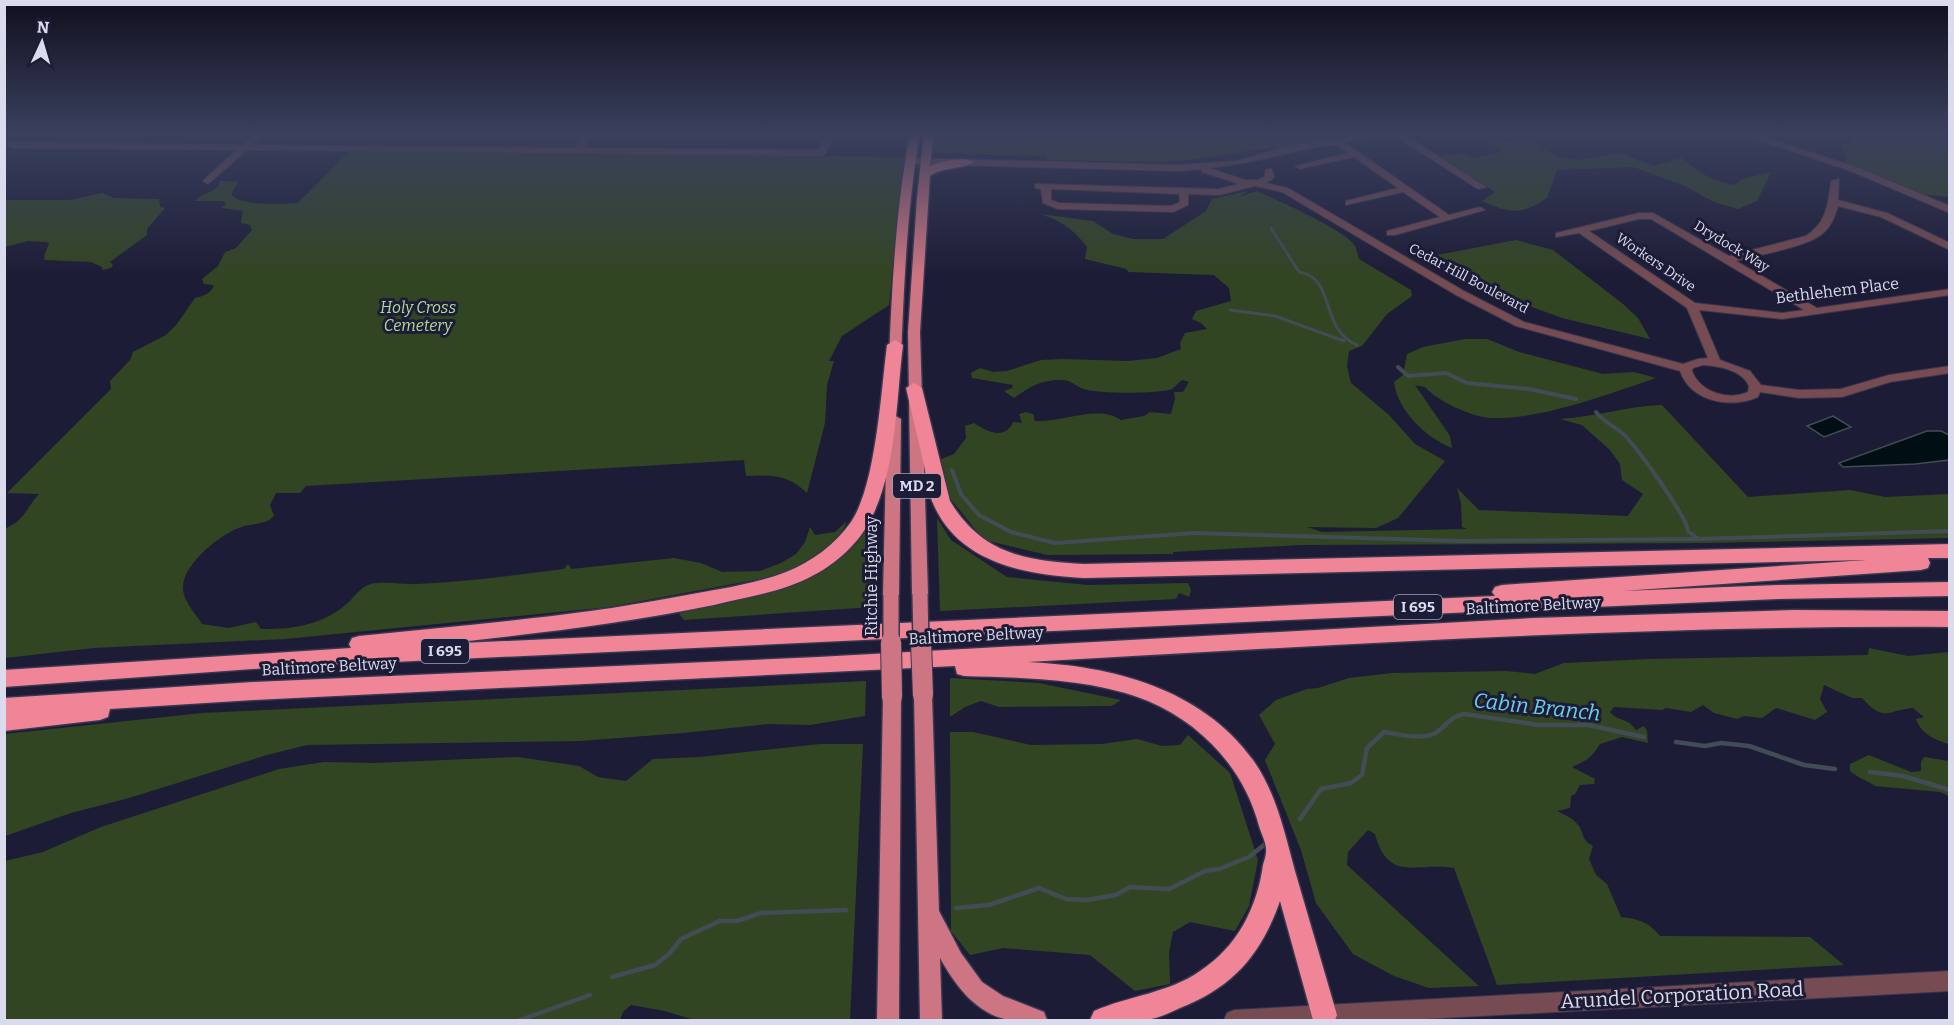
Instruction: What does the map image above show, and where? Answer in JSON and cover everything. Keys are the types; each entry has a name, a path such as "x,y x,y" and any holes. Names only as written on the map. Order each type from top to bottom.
{"highway":[{"path":"158,666 573,622 643,612 786,580 825,559 841,546 862,519 873,488 881,448 895,345"},
{"path":"914,387 941,501 956,527 967,538 998,556 1042,568 1084,571 1950,551"},
{"path":"1288,612 1510,591 1950,561"},
{"name":"Baltimore Beltway","path":"4,679 158,666 1288,612 1755,593 1950,589"},
{"name":"Baltimore Beltway","path":"4,707 253,691 818,665 1287,638 1588,624 1783,618 1950,620"},
{"path":"818,665 1033,670 1088,676 1122,683 1156,694 1208,726 1244,765 1257,788 1268,816 1324,1018"},
{"path":"4,722 253,691"},
{"path":"1103,1020 1169,1000 1200,986 1222,971 1241,949 1267,904 1277,853"}],"main road":[{"name":"Ritchie Highway","path":"888,1020 895,345 908,181"},
{"name":"MD 2","path":"923,181 915,290 914,387 931,1020"},
{"path":"929,914 954,962 984,997 1036,1020"}],"street":[{"path":"1207,191 1224,187 1227,181"},
{"name":"Cedar Hill Boulevard","path":"1240,181 1285,190 1460,293 1520,324 1687,369"},
{"path":"1183,190 1185,203 1173,209 1058,206 1046,201 1042,186 1183,190 1207,191 1231,190 1261,181"},
{"name":"Cedar Hill Boulevard","path":"1277,181 1287,188 1285,190"},
{"path":"1393,181 1447,218"},
{"path":"1471,181 1481,187"},
{"path":"1727,260 1810,238 1828,225 1836,181"},
{"path":"1882,181 1950,210"},
{"path":"1349,203 1404,189"},
{"path":"1833,202 1884,215 1950,247"},
{"path":"1391,233 1480,210"},
{"name":"Drydock Way","path":"1560,235 1639,216 1653,216 1816,312"},
{"name":"Workers Drive","path":"1581,230 1692,306 1715,362"},
{"name":"Bethlehem Place","path":"1692,306 1782,316 1950,292"},
{"path":"1715,362 1750,377 1755,388 1754,394 1740,400 1719,397 1691,382 1687,376 1687,369 1694,363 1715,362"},
{"path":"1755,388 1799,394 1842,393 1889,379 1950,369"},
{"name":"Arundel Corporation Road","path":"1234,1020 1324,1018 1950,981"}],"green space":[{"name":"Holy Cross Cemetery","path":"220,181 238,182 231,194 243,201 262,204 298,203 320,181 902,181 889,305 842,336 829,361 834,361 827,385 825,423 807,493 793,482 779,477 746,476 744,460 306,486 300,493 276,493 270,505 274,516 271,519 235,529 215,542 190,568 185,578 183,592 202,624 229,628 256,622 261,629 283,629 325,618 347,604 363,588 371,584 417,584 472,580 564,569 568,564 571,569 674,558 701,563 722,572 760,571 796,554 805,542 810,527 815,535 835,532 847,521 842,531 820,555 781,575 609,607 285,639 94,648 5,658 4,529 21,518 39,494 7,493 111,389 110,381 130,360 133,352 166,335 177,324 195,298 211,291 214,285 204,284 202,279 218,266 225,252 236,248 252,230 250,225 241,223 243,211 221,208 226,204 224,201 195,201 216,188"},
{"path":"1477,181 1553,181 1547,198 1522,210 1508,210 1482,201 1495,192"},
{"path":"1671,181 1719,181 1734,185 1740,181 1767,181 1757,201 1738,209 1714,202"},
{"path":"1887,181 1949,181 1949,197 1919,194"},
{"path":"1248,191 1239,197 1257,191 1339,232 1355,246 1359,259 1411,290 1412,296 1387,314 1362,346 1349,351 1347,366 1351,383 1389,415 1415,444 1445,461 1398,518 1376,528 1307,527 1322,532 1467,529 1462,527 1461,503 1457,488 1479,510 1628,516 1643,494 1622,480 1620,464 1610,450 1582,425 1560,419 1662,405 1748,497 1850,490 1885,497 1949,494 1949,538 1703,543 1300,545 1173,552 1173,554 1047,555 984,540 945,492 939,460 954,454 966,438 965,426 974,423 984,429 1000,433 1010,428 1013,422 1022,423 1019,414 1026,412 1033,414 1035,421 1090,414 1112,416 1121,420 1144,416 1150,412 1171,414 1175,399 1174,392 1183,392 1189,382 1182,380 1172,389 1165,391 1128,393 1091,391 1064,380 1053,380 1036,385 1014,398 1004,391 1012,388 1013,385 972,378 971,373 980,368 993,372 1007,371 1041,360 1128,361 1157,358 1181,349 1180,343 1185,333 1207,329 1192,319 1196,311 1231,301 1229,288 1214,275 1129,272 1126,269 1085,259 1087,247 1077,235 1061,223 1040,214 1093,221 1113,234 1133,239 1163,239 1206,211 1212,199"},
{"path":"102,193 114,198 159,199 160,207 165,208 147,229 147,235 110,262 113,265 111,268 102,270 102,267 91,262 44,260 49,244 47,242 28,241 5,247 5,200 70,200"},
{"path":"1516,240 1553,250 1623,304 1638,318 1650,339 1562,318 1500,295 1487,287 1448,272 1432,256"},
{"path":"1465,339 1487,339 1519,352 1603,374 1634,372 1656,378 1574,405 1510,418 1474,415 1446,403 1425,387 1415,385 1450,436 1452,448 1432,437 1414,422 1401,403 1394,382 1403,375 1407,354 1423,347"},
{"path":"937,518 951,540 1007,577 1088,585 1188,583 1191,590 1189,597 1179,593 1176,599 940,611"},
{"path":"873,528 872,607 684,620 679,614 820,573 857,543 863,533"},
{"path":"1869,648 1908,656 1949,652 1949,744 1921,729 1916,719 1924,717 1913,708 1881,713 1869,706 1862,698 1852,698 1824,685 1820,699 1827,712 1815,720 1776,708 1762,718 1744,716 1737,719 1714,713 1703,705 1691,712 1666,708 1662,710 1614,707 1610,712 1636,730 1644,726 1648,743 1622,737 1600,744 1589,758 1572,767 1595,779 1594,784 1580,785 1575,794 1571,796 1570,808 1557,811 1577,823 1585,840 1593,846 1589,859 1596,875 1607,884 1621,917 1643,922 1652,927 1660,936 1810,937 1844,965 1497,985 1454,868 1416,868 1396,865 1387,859 1375,834 1368,830 1348,852 1347,865 1479,986 1429,988 1394,976 1353,954 1316,903 1301,850 1265,760 1275,744 1259,715 1276,700 1349,678 1392,673 1507,671 1535,674 1564,663 1649,659 1868,655"},
{"path":"950,678 1039,683 1121,700 1112,706 999,707 981,701 965,707 950,717"},
{"path":"866,681 865,716 810,725 768,724 580,741 307,745 71,813 5,836 5,734 202,713"},
{"path":"950,732 973,732 1031,745 1102,744 1137,739 1162,746 1180,745 1188,735 1230,773 1258,860 1249,906 1235,931 1190,922 1173,932 1169,952 1170,984 1135,991 1090,955 1003,948 970,955 951,931"},
{"path":"820,744 863,744 850,1020 694,1020 665,1011 631,1005 623,1012 620,1020 5,1020 5,861 43,852 101,827 279,769 324,762 374,763 518,757 579,766 598,777 626,781 653,759 700,757"},
{"path":"1869,755 1911,772 1921,771 1921,762 1924,757 1949,761 1949,796 1940,792 1875,786 1850,771 1850,764"}],"shaded area":[{"path":"1833,416 1851,427 1824,437 1807,426"},
{"path":"1927,431 1941,431 1949,435 1949,460 1843,467 1839,463"}],"waterway":[{"path":"1271,228 1299,272 1311,276 1318,283 1337,328 1357,345"},
{"path":"1230,310 1275,316 1344,341"},
{"path":"1398,367 1408,376 1446,373 1467,383 1529,389 1576,399"},
{"path":"1596,412 1621,432 1637,450 1670,497 1688,531 1697,538"},
{"path":"952,470 961,494 979,515 1011,532 1055,543 1194,533 1461,541 1698,539 1950,531"},
{"name":"Cabin Branch","path":"1300,819 1321,789 1351,783 1362,775 1367,748 1384,732 1411,736 1432,735 1452,719 1464,714 1539,725 1588,725 1644,737"},
{"name":"Cabin Branch","path":"1676,742 1705,746 1721,743 1749,746 1804,765 1835,769"},
{"name":"Cabin Branch","path":"1870,772 1903,776 1950,790"},
{"name":"Cabin Branch","path":"956,908 989,905 1039,888 1066,899 1087,900 1116,895 1130,887 1169,889 1205,871 1219,869 1249,857 1264,845"},
{"name":"Cabin Branch","path":"612,977 655,965 669,954 681,939 720,921 737,921 761,913 846,910"},
{"name":"Cabin Branch","path":"520,1020 590,995"}]}
